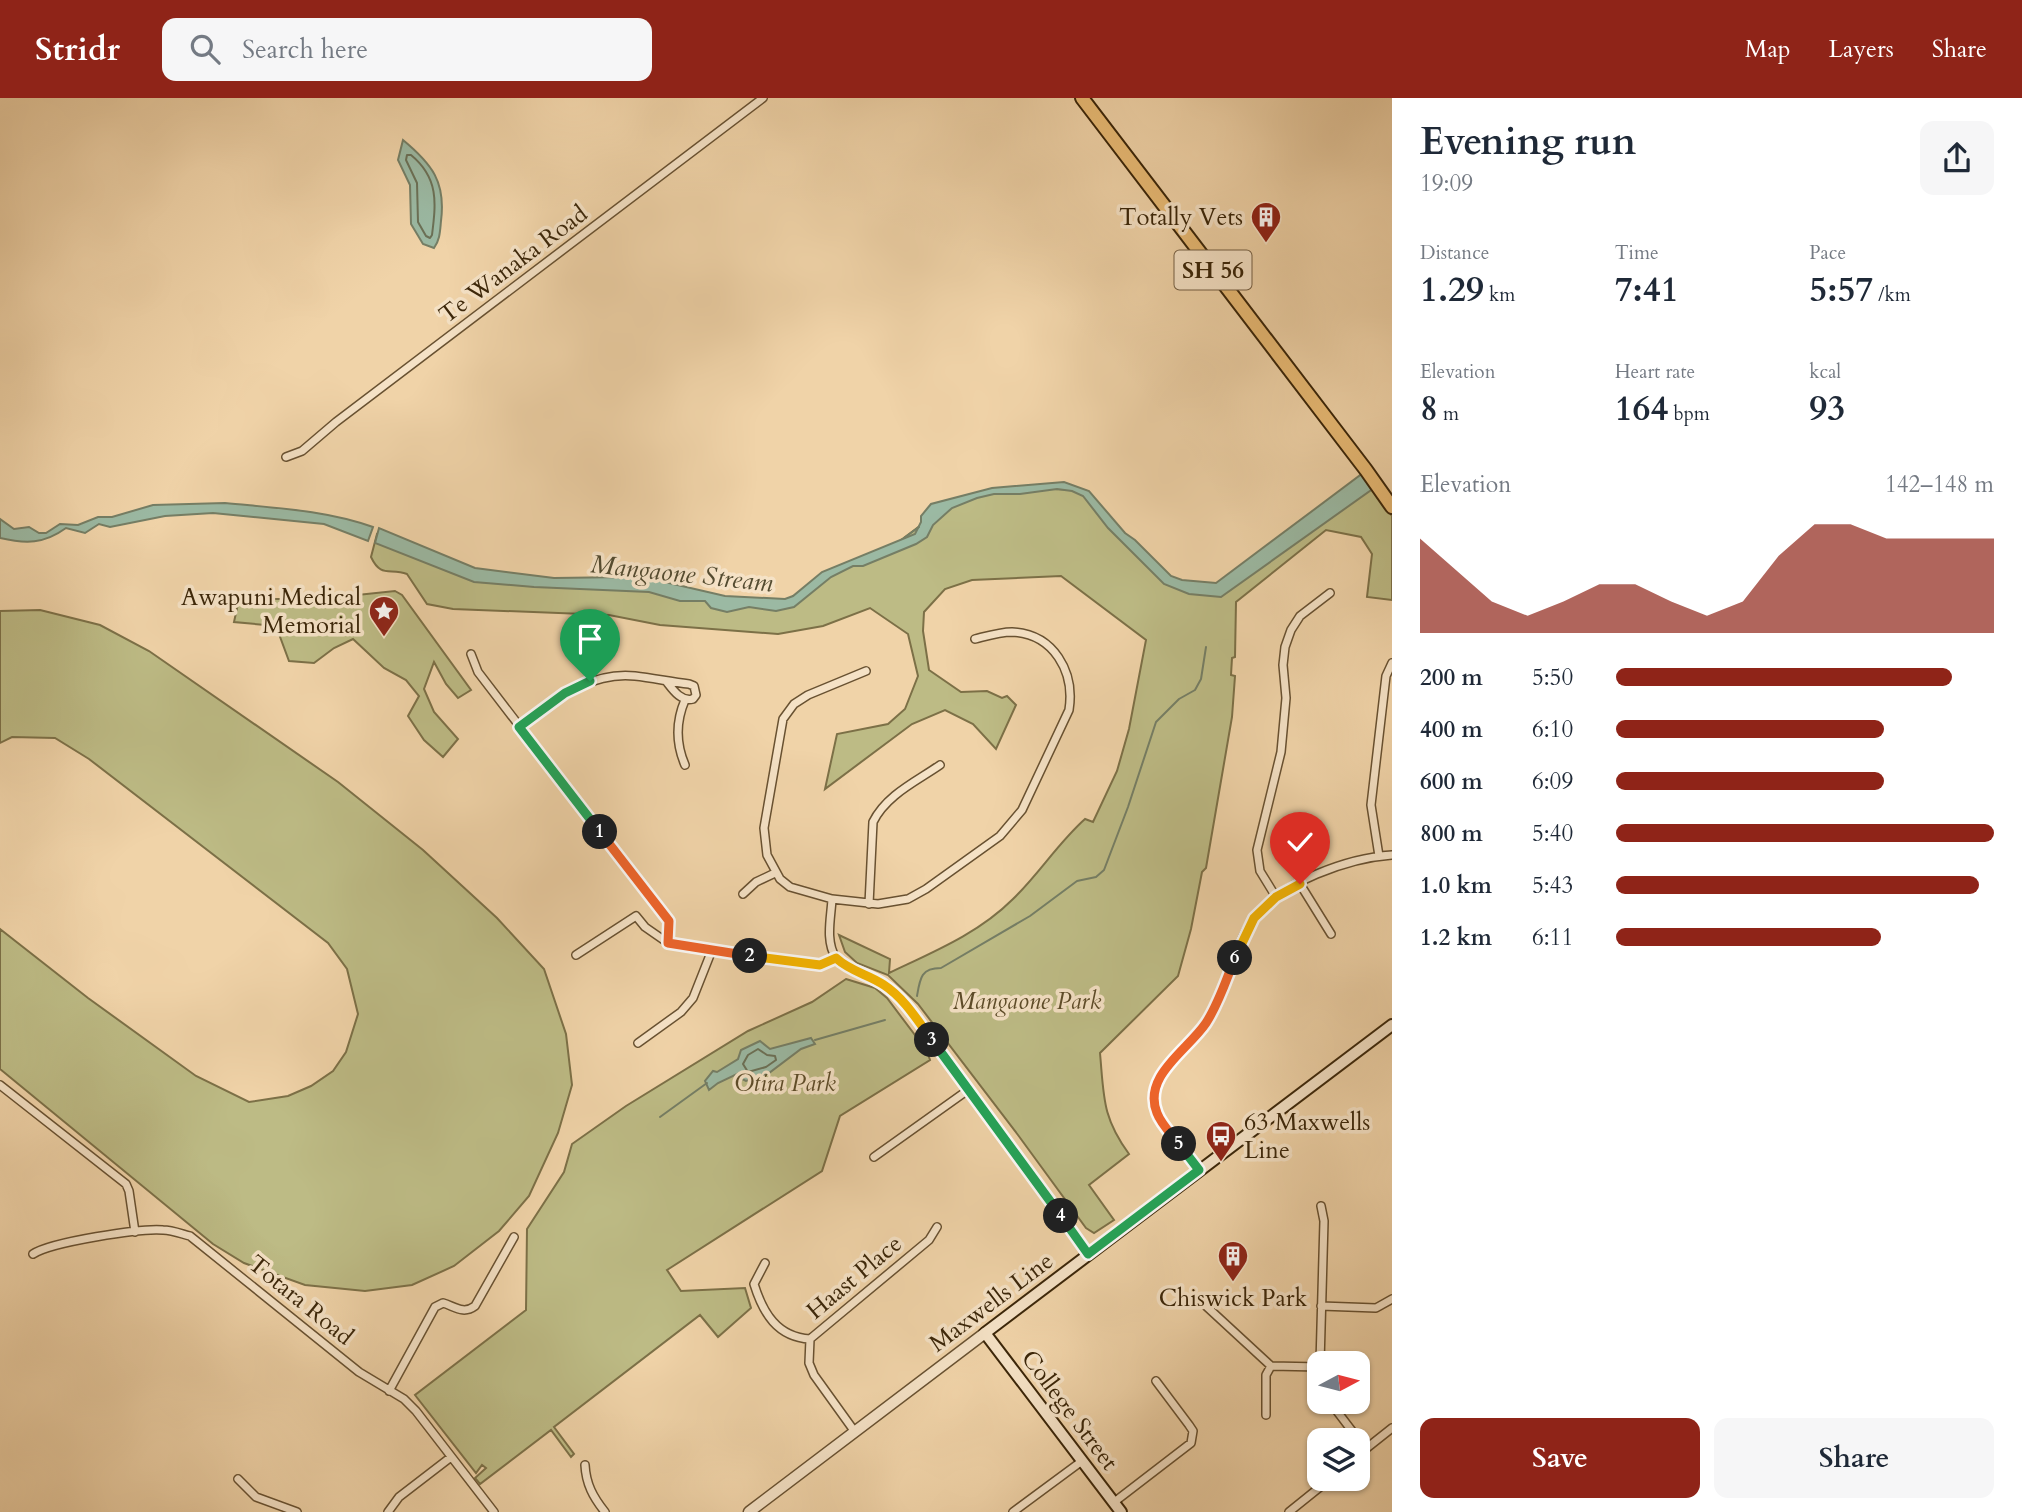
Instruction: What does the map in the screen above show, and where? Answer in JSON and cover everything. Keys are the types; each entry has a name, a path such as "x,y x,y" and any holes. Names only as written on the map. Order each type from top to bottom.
{"main road":[{"name":"SH 56","path":"1082,98 1392,507"},
{"name":"Maxwells Line","path":"985,1333 1392,1025"},
{"name":"College Street","path":"985,1333 1117,1507"}],"street":[{"name":"Te Wanaka Road","path":"286,457 302,451 336,422 763,98"},
{"path":"1276,897 1260,871 1257,850 1281,752 1286,698 1283,665 1285,647 1300,616 1330,593"},
{"path":"866,671 808,695 794,704 783,719 764,828 767,855 775,873 790,887 832,899 869,904 899,902 917,895 1000,836 1022,810 1069,710 1071,685 1065,668 1051,649 1032,636 1011,632 975,639"},
{"path":"471,654 478,672 669,921 668,943"},
{"path":"1378,856 1371,805 1386,676 1392,663"},
{"path":"519,727 565,693 590,681 604,678 634,676 666,681 694,686 694,699 685,700 675,693 666,681"},
{"path":"685,700 678,730 679,751 685,765"},
{"path":"869,904 873,822 889,800 940,765"},
{"path":"1199,1170 1158,1116 1154,1097 1157,1082 1205,1025 1254,918 1276,897 1330,867 1392,855"},
{"path":"743,894 756,882 775,873"},
{"path":"1300,884 1331,934"},
{"path":"832,899 830,936 832,952 836,958 847,968 880,982 895,993 1088,1254"},
{"path":"576,956 636,916 645,927 668,943 820,965 836,958"},
{"path":"638,1043 681,1012 693,998 712,950"},
{"path":"0,1085 126,1184 135,1232"},
{"path":"874,1157 968,1090"},
{"path":"1320,1351 1324,1221 1321,1206"},
{"name":"Haast Place","path":"855,1432 814,1375 809,1363 810,1339 929,1240 937,1227"},
{"name":"Totara Road","path":"33,1254 49,1246 135,1232 163,1230 190,1236 359,1373 404,1399 494,1512"},
{"path":"389,1391 435,1307 443,1303 460,1310 475,1306 513,1237"},
{"path":"765,1262 754,1284 761,1305 782,1332 796,1338 810,1339"},
{"path":"1321,1306 1376,1308 1392,1298"},
{"path":"1206,1306 1271,1366 1307,1365"},
{"name":"Maxwells Line","path":"749,1512 985,1333"},
{"path":"1266,1415 1266,1375 1271,1366"},
{"path":"1117,1507 1191,1443 1193,1431 1156,1381"},
{"path":"1339,1414 1350,1428"},
{"path":"1370,1444 1392,1428"},
{"path":"388,1512 399,1497 451,1457"},
{"path":"1013,1512 1082,1461"},
{"path":"585,1465 589,1489 605,1512"},
{"path":"238,1479 256,1497 297,1512"},
{"path":"1289,1512 1315,1491"}],"green space":[{"name":"Mangaone Park","path":"1366,481 1392,516 1392,600 1367,597 1372,554 1361,537 1326,530 1236,602 1235,657 1232,658 1231,675 1235,676 1232,717 1206,868 1202,872 1178,976 1100,1053 1109,1117 1129,1154 1089,1185 1114,1220 1094,1233 1086,1228 918,1004 888,975 857,963 845,952 839,935 890,959 889,973 970,932 1013,899 1075,828 1085,819 1093,822 1117,771 1129,729 1146,640 1061,576 972,580 945,589 924,612 923,631 929,670 961,692 987,691 1002,698 1007,696 1016,705 996,749 973,724 945,710 912,724 825,789 837,734 888,724 905,709 918,676 908,634 870,608 823,626 778,634 660,625 609,615 453,609 427,604 407,574 382,570 371,557 377,534 485,573 718,599 789,601 825,574 897,543 937,513 979,494 1021,488 1085,490 1163,575 1183,583 1219,587"},
{"path":"395,591 402,595 471,690 458,698 446,684 434,662 424,689 434,712 458,739 443,757 424,740 408,716 419,696 406,680 384,668 353,639 334,648 314,663 289,661 276,626 234,622 239,599 319,599"},
{"path":"40,610 100,625 149,651 338,782 423,850 497,918 544,969 566,1034 572,1085 558,1133 529,1196 499,1231 454,1266 412,1285 365,1291 305,1285 244,1263 213,1244 0,1069 0,929 88,998 196,1076 249,1102 288,1096 311,1086 333,1071 346,1052 358,1014 347,969 328,943 89,759 55,738 12,737 0,743 0,611"},
{"name":"Otira Park","path":"846,979 875,988 887,998 927,1051 930,1060 840,1116 822,1171 667,1270 681,1291 745,1288 751,1308 718,1337 700,1315 554,1427 574,1454 571,1457 551,1430 480,1484 475,1478 486,1468 482,1465 476,1473 415,1395 526,1310 527,1229 564,1172 572,1144 626,1106 748,1031 812,1002"}],"water":[{"path":"403,140 422,157 439,185 441,221 439,239 434,248 423,244 411,224 410,185 398,160"},
{"path":"1363,473 1374,488 1221,597 1189,594 1164,584 1108,528 1083,496 1057,489 994,494 952,508 933,525 927,537 916,544 863,566 853,566 831,577 794,607 776,611 749,607 727,612 711,608 705,601 680,601 649,592 474,582 375,543 379,528 475,568 554,578 627,577 656,580 725,596 785,599 793,596 822,572 915,534 921,516 931,504 992,488 1064,482 1089,491 1125,533 1171,576 1182,580 1216,583"},
{"path":"225,503 318,513 373,527 368,541 324,524 213,513 165,516 110,527 99,524 85,533 66,528 50,537 34,541 0,538 0,519 14,529 29,527 39,533 46,533 60,524 78,525 98,517 112,517 153,505"},
{"path":"811,1038 815,1044 801,1049 769,1073 746,1081 739,1073 709,1090 705,1081 713,1071 717,1072 738,1059 741,1050 760,1041 770,1049"}],"waterway":[{"name":"Mangaone Stream","path":"904,538 919,527"},
{"path":"917,996 925,972 941,968 1030,916 1077,881 1096,877 1104,870 1156,722 1179,699 1195,690 1201,679 1206,647"},
{"path":"815,1040 885,1020"},
{"path":"660,1117 707,1083"}],"place":[{"name":"Totally Vets","path":"1266,244"},
{"name":"Awapuni Medical Memorial","path":"384,638"},
{"name":"63 Maxwells Line","path":"1221,1163"},
{"name":"Chiswick Park","path":"1233,1283"}],"route":[{"path":"590,681 565,693 519,727 669,921 668,943 820,965 836,958 855,973 888,987 914,1016 1088,1254 1199,1170 1158,1116 1154,1097 1157,1082 1205,1025 1254,918 1276,897 1300,884"}]}
